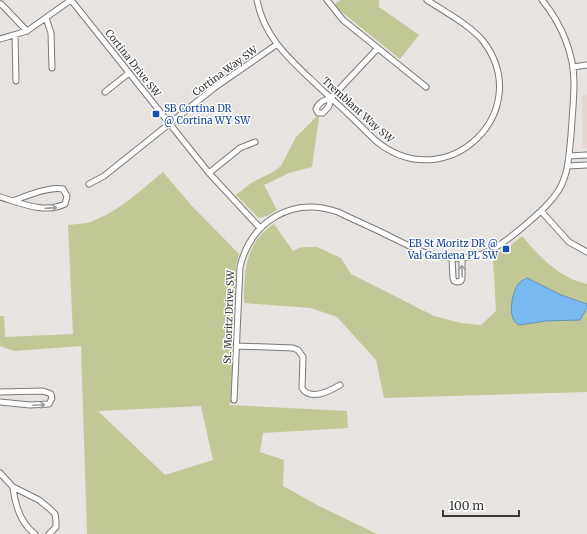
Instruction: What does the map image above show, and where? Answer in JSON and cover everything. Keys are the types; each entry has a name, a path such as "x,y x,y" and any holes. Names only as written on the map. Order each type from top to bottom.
{"street":[{"path":"0,39 27,31 71,0"},
{"name":"Cortina Drive SW","path":"71,0 208,173 260,228"},
{"name":"Tremblant Way SW","path":"257,0 263,21 276,45 383,147 409,158 428,160 447,157 462,150 478,138 490,122 497,103 499,83 495,62 486,46 477,35 470,28 427,0"},
{"path":"327,0 335,12 343,20 426,87"},
{"name":"St. Moritz Drive SW","path":"234,400 240,267 247,245 260,228 277,215 289,210 305,207 324,208 338,212 429,254 452,258 462,258 477,256 499,246 555,196 564,179 568,166 574,82 573,67 569,51 556,20 542,0"},
{"path":"1,4 27,31"},
{"path":"46,18 51,33 52,68"},
{"path":"14,35 16,82"},
{"name":"Cortina Way SW","path":"89,184 104,176 214,88 276,45"},
{"path":"331,98 378,48"},
{"path":"573,67 587,65"},
{"path":"105,92 129,73"},
{"path":"208,173 240,148 255,142"},
{"path":"569,156 587,155"},
{"path":"568,166 587,165"},
{"path":"0,197 13,201 35,207 53,208 65,204 68,196 63,190 56,189 40,192 13,201"},
{"path":"540,211 568,242 587,252"},
{"path":"452,258 453,278 454,281 457,282 461,281 462,278 462,258"},
{"path":"237,346 293,348 298,350 303,357 302,388 307,394 313,395 340,385"},
{"path":"0,392 43,391 51,394 52,398 49,404 41,405 0,402"},
{"path":"0,473 13,487 45,504 55,514 56,527 49,534"},
{"path":"13,487 17,506 24,524 35,534"}],"shaded area":[{"path":"587,95 587,148 582,148 582,96"}],"green space":[{"path":"341,0 379,0 379,7 419,35 400,59 338,9 335,4"},
{"path":"317,116 319,117 312,167 289,173 264,185 277,210 267,216 259,218 236,195 251,183 273,172 281,166 296,137"},
{"path":"163,172 191,205 239,254 236,266 231,401 229,405 347,411 348,428 263,433 260,452 284,460 283,486 319,506 377,534 87,534 81,346 14,351 0,346 0,316 4,316 5,337 73,334 68,225 87,223 108,214 118,208","holes":["201,406 213,460 165,475 98,411"]},
{"path":"274,224 293,251 305,247 317,247 341,258 351,274 434,316 461,323 481,325 496,311 494,255 506,249 522,236 543,259 559,272 587,284 587,392 384,398 376,360 337,317 311,308 244,303 248,259 257,240 264,231"}],"water":[{"path":"527,278 561,295 587,304 587,308 580,320 546,321 519,325 516,323 513,319 511,310 513,295 519,283"}],"place":[{"name":"SB Cortina DR @ Cortina WY SW","path":"156,114"},
{"name":"EB St Moritz DR @ Val Gardena PL SW","path":"506,249"}]}
